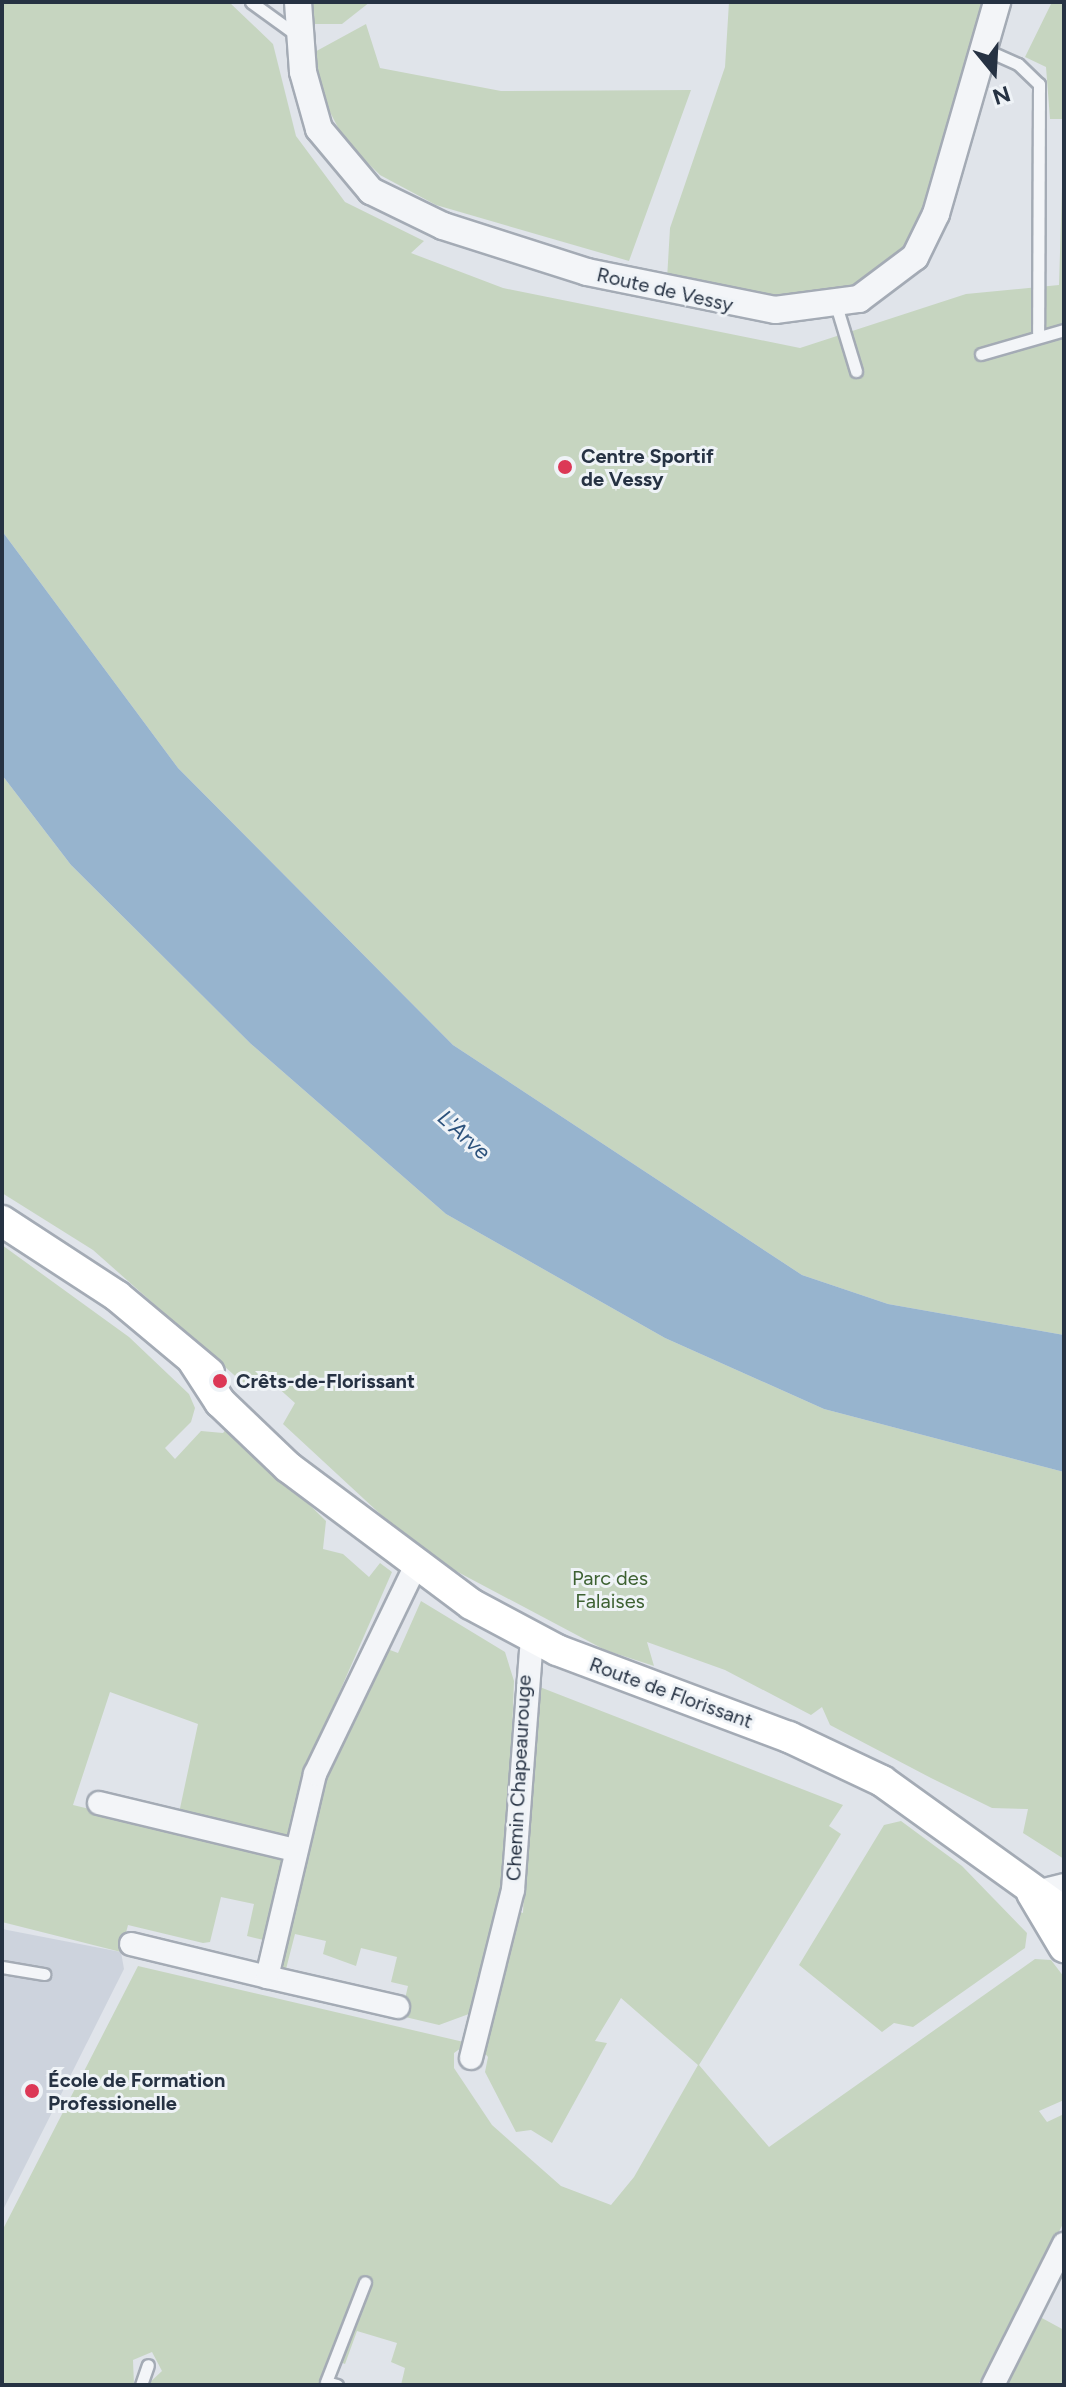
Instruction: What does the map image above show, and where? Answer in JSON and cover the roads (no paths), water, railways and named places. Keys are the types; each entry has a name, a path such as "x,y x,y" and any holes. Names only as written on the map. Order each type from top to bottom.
{"main road":[{"name":"Route de Florissant","path":"2,1221 117,1296 194,1362 220,1402 288,1467 316,1483 415,1567 532,1638 882,1781 965,1835 1032,1893 1064,1912"},
{"name":"Route de Florissant","path":"1032,1893 1064,1947"}],"street":[{"name":"Route de Vessy","path":"298,2 298,36 319,129 352,174 400,208 518,251 700,301 775,310 836,305 884,285 927,237 997,2"},
{"path":"267,1977 315,1774 415,1567"},
{"name":"Chemin Chapeaurouge","path":"471,2058 513,1890 532,1638"},
{"path":"99,1803 295,1850"},
{"path":"1032,1893 1064,1885"},
{"path":"131,1944 398,2007"},
{"path":"993,2385 1064,2244"}],"lane":[{"path":"251,2 298,36"},
{"path":"984,49 1018,64 1039,84 1038,332"},
{"path":"836,305 856,371"},
{"path":"981,354 1038,332 1064,330"},
{"path":"2,1967 44,1974"},
{"path":"337,2385 326,2382 365,2282"},
{"path":"141,2385 148,2365"}],"water":[{"name":"L'Arve","path":"2,531 178,768 453,1045 802,1275 888,1304 1064,1335 1064,1472 824,1409 665,1338 446,1214 251,1044 71,865 2,775"}],"place":[{"name":"Centre Sportif de Vessy","path":"565,467"},
{"name":"Crêts-de-Florissant","path":"220,1381"},
{"name":"École de Formation Professionelle","path":"32,2091"}],"park label":[{"name":"Parc des Falaises","path":"610,1590"}]}
